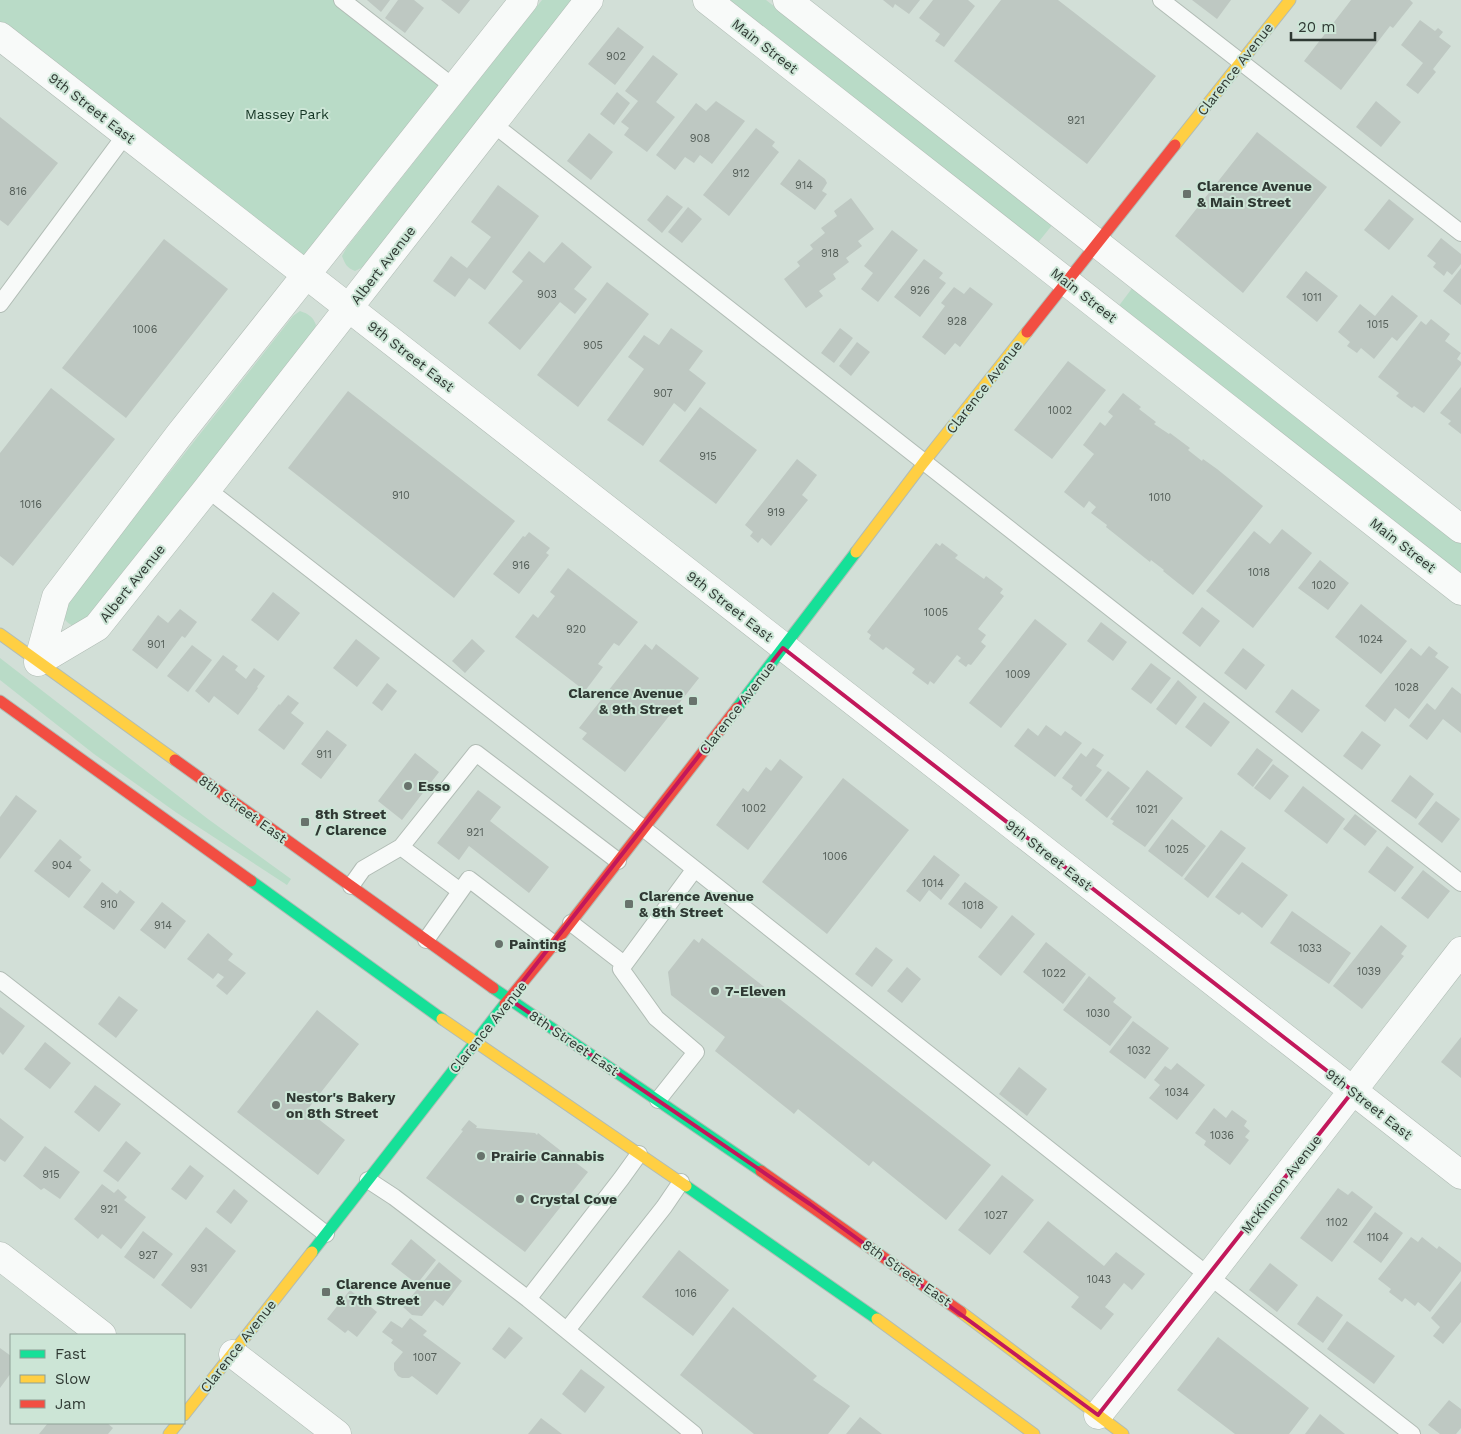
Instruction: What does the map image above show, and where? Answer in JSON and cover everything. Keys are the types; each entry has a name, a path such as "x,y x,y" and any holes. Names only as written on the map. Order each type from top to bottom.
{"main road":[{"name":"Clarence Avenue","path":"185,1409 233,1354 474,1042 571,923 924,462 1290,0"},
{"name":"8th Street East","path":"0,634 509,1000 810,1204 959,1310 1123,1434"},
{"path":"3,709 474,1042 815,1274 1034,1434"}],"street":[{"path":"38,662 56,597 184,428 524,0"},
{"name":"Albert Avenue","path":"38,662 97,627 350,308 589,0"},
{"name":"Main Street","path":"707,0 1461,591"},
{"path":"786,0 1461,529"},
{"name":"9th Street East","path":"0,36 1461,1175"},
{"name":"McKinnon Avenue","path":"1098,1415 1209,1276 1461,950"},
{"path":"0,1256 101,1334"},
{"path":"233,1354 337,1434"}],"lane":[{"path":"342,0 455,88"},
{"path":"1161,0 1461,233"},
{"path":"493,124 1461,883"},
{"path":"0,304 126,134"},
{"path":"207,489 643,828 1209,1276 1412,1434"},
{"path":"351,886 363,869 401,847 476,753 618,861"},
{"path":"401,847 460,891"},
{"path":"658,1100 696,1052 656,1018 621,969 694,870"},
{"path":"426,940 469,879 554,944"},
{"path":"571,923 624,964"},
{"path":"0,980 326,1234"},
{"path":"528,1300 639,1154"},
{"path":"368,1180 394,1197 567,1330 694,1434"},
{"path":"567,1330 664,1207 681,1182"}],"highlighted area":[{"path":"783,648 1353,1091 1098,1415 810,1204 509,999"}],"green space":[{"name":"Massey Park","path":"0,0 342,0 455,88 306,273 0,36"},
{"path":"542,0 573,0 363,267 355,271 350,269 342,256 347,247"},
{"path":"724,0 766,0 1053,224 1032,250"},
{"path":"1136,283 1461,541 1461,574 1118,307"},
{"path":"300,311 314,320 316,325 313,332 83,625 73,626 68,623 63,615 69,600 293,316"},
{"path":"0,658 208,819 291,879 287,885 177,813 94,754 0,680"}],"building":[{"path":"367,0 390,0 381,12"},
{"path":"398,0 414,0 424,8 405,33 385,18"},
{"path":"441,0 470,0 459,14"},
{"path":"883,0 920,0 909,14 895,4 893,8"},
{"path":"933,0 968,0 975,6 944,47 935,41 940,34 919,18"},
{"path":"1001,0 1058,0 1156,76 1087,164 954,61"},
{"path":"1192,0 1231,0 1217,19"},
{"path":"1351,0 1410,0 1413,3 1393,28 1390,26 1341,90 1304,61"},
{"path":"1420,20 1435,31 1438,28 1443,32 1439,37 1451,46 1433,69 1436,72 1418,94 1406,85 1423,63 1401,45"},
{"path":"618,27 644,47 615,85 588,64"},
{"path":"653,55 678,74 656,102 675,117 647,152 624,135 629,128 621,122 638,101 625,91"},
{"path":"617,92 630,103 614,125 600,114"},
{"path":"716,101 745,121 712,164 700,155 694,163 685,157 675,170 656,155 696,103 706,111"},
{"path":"1376,101 1401,122 1381,147 1356,127"},
{"path":"0,117 58,163 8,226 0,220"},
{"path":"756,128 775,142 772,146 779,152 729,216 703,195"},
{"path":"1257,132 1327,187 1243,293 1175,236"},
{"path":"589,133 613,152 591,180 567,161"},
{"path":"799,159 825,179 827,183 822,191 827,194 815,210 780,184"},
{"path":"498,185 539,216 485,290 469,278 455,297 433,281 451,256 467,268 491,237 471,222"},
{"path":"667,195 683,207 662,233 647,220"},
{"path":"851,198 874,229 858,241 862,246 846,258 849,262 833,274 836,279 819,291 823,296 806,308 784,279 800,266 797,262 813,249 810,245 825,233 821,228 837,216 834,211"},
{"path":"1389,199 1414,219 1389,250 1364,230"},
{"path":"688,207 702,219 682,243 668,232"},
{"path":"892,230 918,250 878,302 861,289 873,273 864,266"},
{"path":"1441,238 1461,254 1461,264 1452,275 1447,271 1444,276 1433,267 1436,263 1427,256"},
{"path":"164,239 228,289 126,418 62,368"},
{"path":"562,242 592,267 574,289 587,299 575,314 560,302 520,350 488,323 523,281 512,272 529,251 544,263"},
{"path":"924,259 943,273 939,278 946,283 920,317 894,297"},
{"path":"1461,268 1461,305 1443,291"},
{"path":"1306,271 1338,296 1317,322 1286,297"},
{"path":"607,282 649,314 578,407 537,375"},
{"path":"954,287 964,294 970,287 993,304 960,347 955,343 945,355 922,337 945,306 941,303"},
{"path":"1392,295 1418,316 1397,341 1392,337 1374,359 1361,348 1357,353 1347,346 1350,342 1338,332 1360,304 1375,316"},
{"path":"1431,319 1450,334 1445,341 1461,353 1457,359 1461,362 1461,365 1424,413 1414,406 1412,408 1396,396 1399,393 1378,377 1421,321 1426,325"},
{"path":"671,328 703,351 689,370 706,383 685,412 674,403 643,446 607,420 644,369 628,357 644,335 659,345"},
{"path":"840,328 853,338 834,363 821,353"},
{"path":"857,342 870,352 851,376 839,366"},
{"path":"1068,361 1106,390 1052,459 1014,430"},
{"path":"1461,387 1461,434 1448,424 1451,421 1440,413"},
{"path":"51,388 115,439 13,566 0,556 0,453"},
{"path":"348,391 515,521 454,598 288,468"},
{"path":"1123,393 1156,422 1154,424 1190,448 1188,450 1202,461 1203,459 1217,469 1263,506 1193,595 1164,570 1151,560 1150,562 1106,527 1107,525 1091,513 1096,507 1089,501 1084,508 1064,492 1094,454 1083,445 1100,422 1105,426 1113,416 1108,412"},
{"path":"700,407 757,450 716,504 659,461"},
{"path":"797,459 817,475 802,495 808,500 771,546 762,538 758,543 750,536 753,532 745,525"},
{"path":"1282,529 1312,553 1253,628 1206,591 1254,531 1270,544"},
{"path":"529,532 550,548 546,553 549,555 519,594 493,574 523,536 525,537"},
{"path":"936,543 940,546 942,543 958,555 955,558 984,579 986,576 1003,589 1000,593 1004,596 978,629 986,635 981,642 986,646 971,665 968,664 966,667 958,661 961,658 957,655 934,684 930,681 928,685 912,673 915,669 886,647 883,650 869,639 871,635 867,632"},
{"path":"1320,560 1349,583 1328,610 1298,588"},
{"path":"568,568 638,622 619,646 614,643 598,664 603,667 585,691 515,637 533,614 538,618 555,596 550,592"},
{"path":"273,592 300,613 278,641 251,620"},
{"path":"1361,604 1407,641 1381,674 1335,637"},
{"path":"1202,607 1220,621 1200,647 1182,633"},
{"path":"180,609 197,622 185,638 182,636 157,669 132,650 158,615 168,623"},
{"path":"1035,619 1067,644 1001,728 969,703"},
{"path":"1101,622 1127,642 1113,661 1087,641"},
{"path":"356,639 380,658 357,687 333,668"},
{"path":"472,639 485,651 465,673 452,661"},
{"path":"645,644 652,650 656,644 699,678 625,772 582,739 587,733 579,728"},
{"path":"192,645 212,660 188,692 167,676"},
{"path":"1429,646 1438,653 1435,657 1449,667 1409,719 1395,708 1385,722 1365,706 1411,648 1421,656"},
{"path":"1243,648 1265,665 1246,690 1224,673"},
{"path":"223,655 238,666 235,670 246,679 254,668 265,676 238,715 214,696 209,703 195,691"},
{"path":"1151,663 1171,678 1151,704 1131,689"},
{"path":"1178,680 1197,697 1176,725 1156,709"},
{"path":"387,683 397,691 382,711 372,703"},
{"path":"1452,687 1461,694 1461,733 1443,719 1427,740 1409,726 1427,703 1435,710"},
{"path":"1292,689 1320,710 1302,733 1275,712"},
{"path":"288,695 299,703 291,713 304,723 284,750 258,730"},
{"path":"1204,702 1230,722 1211,747 1185,727"},
{"path":"1046,725 1061,736 1065,731 1082,743 1055,777 1014,746 1028,728 1038,736"},
{"path":"327,730 347,745 321,779 301,764"},
{"path":"1362,731 1381,745 1362,770 1343,756"},
{"path":"1093,748 1104,755 1096,766 1102,770 1081,797 1071,789 1073,786 1062,778 1081,753 1086,757"},
{"path":"1257,748 1273,760 1253,787 1237,774"},
{"name":"Esso","path":"415,753 439,772 402,820 378,801"},
{"path":"780,759 803,777 748,850 716,825 743,788 748,792 766,767 771,771"},
{"path":"1273,764 1289,776 1270,800 1254,788"},
{"path":"1147,770 1183,798 1145,847 1112,824 1114,821 1110,819"},
{"path":"1108,771 1130,788 1107,818 1085,800"},
{"path":"1410,775 1434,794 1416,819 1391,801"},
{"path":"843,778 909,830 827,934 762,882"},
{"path":"1303,786 1345,819 1327,844 1284,811"},
{"name":"Esso","path":"478,790 501,807 490,821 549,867 529,893 469,846 459,860 437,843"},
{"path":"16,795 37,811 0,859 0,817"},
{"path":"1436,801 1460,819 1442,843 1418,824"},
{"path":"1355,814 1377,831 1365,846 1343,829"},
{"path":"1172,819 1206,846 1182,877 1148,851"},
{"path":"1221,830 1246,848 1208,898 1184,879"},
{"path":"60,839 82,857 79,860 91,870 69,898 34,871"},
{"path":"1387,846 1414,867 1395,892 1368,872"},
{"path":"934,855 960,875 941,900 929,890 920,902 906,891"},
{"path":"1242,862 1288,895 1262,928 1242,912 1239,915 1215,897"},
{"path":"1423,870 1450,891 1428,919 1401,898"},
{"path":"102,882 117,894 120,890 135,902 114,930 83,907"},
{"path":"965,882 998,907 981,929 948,904"},
{"path":"162,902 186,921 165,949 140,930"},
{"path":"1292,911 1351,953 1329,984 1270,943"},
{"path":"1012,915 1035,934 1001,976 978,957"},
{"path":"1381,925 1407,946 1401,954 1404,956 1362,1009 1333,986"},
{"path":"208,933 233,954 228,960 246,973 227,995 216,986 224,977 218,973 213,979 187,959"},
{"path":"702,938 991,1165 946,1220 873,1161 869,1166 798,1109 794,1114 715,1051 725,1037 671,995 668,972 694,939 699,943"},
{"path":"1046,942 1086,974 1063,1004 1023,972"},
{"path":"876,947 893,960 872,987 855,974"},
{"path":"907,967 921,979 902,1003 887,991"},
{"path":"1089,976 1116,998 1113,1002 1132,1017 1110,1046 1063,1010"},
{"path":"119,996 138,1010 116,1038 98,1024"},
{"path":"0,1007 25,1026 3,1055 0,1052"},
{"path":"317,1010 359,1044 307,1110 345,1140 318,1175 237,1112"},
{"path":"1133,1021 1169,1048 1145,1079 1109,1052"},
{"path":"1461,1037 1461,1078 1441,1062"},
{"path":"45,1042 71,1063 50,1089 24,1069"},
{"path":"1177,1063 1205,1085 1177,1120 1149,1098 1160,1085 1154,1080 1165,1066 1171,1070"},
{"path":"1019,1067 1047,1089 1027,1116 999,1094"},
{"path":"95,1085 121,1104 99,1132 74,1112"},
{"path":"1214,1108 1226,1118 1232,1110 1247,1121 1244,1126 1250,1131 1245,1137 1249,1140 1230,1165 1204,1145 1206,1141 1195,1133"},
{"path":"0,1118 24,1137 5,1162 0,1159"},
{"path":"469,1120 477,1126 476,1128 535,1133 537,1135 538,1133 588,1172 525,1252 426,1178 463,1131 461,1130"},
{"path":"126,1141 141,1153 118,1182 103,1171"},
{"path":"45,1146 80,1172 60,1199 44,1188 41,1190 23,1176"},
{"path":"190,1165 204,1176 186,1200 171,1189"},
{"path":"1002,1175 1034,1200 990,1255 958,1230"},
{"path":"102,1184 114,1193 118,1189 127,1197 124,1200 146,1217 121,1249 102,1234 98,1239 74,1219"},
{"path":"1338,1188 1348,1195 1352,1191 1373,1207 1332,1262 1300,1238"},
{"path":"234,1189 248,1201 231,1224 216,1212"},
{"path":"1375,1212 1403,1233 1381,1263 1353,1242"},
{"path":"1048,1221 1104,1266 1116,1252 1145,1274 1132,1290 1124,1283 1105,1307 1114,1314 1101,1330 1071,1307 1079,1297 1023,1252"},
{"path":"206,1227 236,1251 191,1309 161,1285"},
{"path":"143,1231 173,1254 154,1279 124,1257"},
{"path":"1411,1237 1418,1242 1422,1237 1437,1249 1439,1246 1461,1263 1461,1271 1430,1312 1418,1302 1415,1306 1405,1298 1402,1302 1389,1292 1391,1289 1378,1279"},
{"path":"411,1239 436,1260 417,1284 391,1264"},
{"path":"679,1250 729,1290 693,1336 642,1297"},
{"path":"439,1262 462,1281 443,1306 435,1300 422,1316 412,1315 403,1307"},
{"path":"1270,1263 1298,1285 1277,1312 1249,1290"},
{"path":"1461,1281 1461,1322 1443,1344 1433,1336 1440,1327 1431,1318"},
{"path":"350,1290 377,1312 357,1337 348,1330 345,1333 327,1319"},
{"path":"1317,1296 1343,1315 1323,1343 1297,1324"},
{"path":"733,1307 817,1376 813,1380 850,1406 828,1434 754,1434 680,1375"},
{"path":"410,1318 427,1331 423,1335 461,1363 437,1395 412,1376 402,1378 394,1370 394,1363 403,1352 391,1343 393,1340 382,1332 391,1321 402,1328"},
{"path":"1347,1321 1395,1356 1374,1384 1327,1349"},
{"path":"509,1327 523,1338 505,1359 492,1349"},
{"path":"1218,1337 1309,1408 1289,1434 1235,1434 1177,1390"},
{"path":"0,1348 10,1355 10,1374 0,1388"},
{"path":"581,1369 605,1387 585,1413 562,1394"},
{"path":"1449,1400 1461,1409 1461,1428 1456,1434 1440,1434 1428,1425"},
{"path":"1320,1414 1345,1434 1305,1434"},
{"path":"860,1417 882,1434 846,1434"},
{"path":"541,1418 562,1434 528,1434"},
{"path":"47,1424 108,1424 113,1428 108,1434 39,1434"}],"traffic: fast":[{"path":"737,708 856,552"},
{"path":"251,881 442,1019"},
{"path":"493,988 761,1171"},
{"path":"312,1252 505,1004"},
{"path":"686,1186 877,1319"}],"traffic: slow":[{"path":"1175,145 1290,0"},
{"path":"856,552 924,462 1027,332"},
{"path":"0,634 175,760"},
{"path":"442,1019 686,1186"},
{"path":"185,1414 312,1252"},
{"path":"961,1312 1123,1434"},
{"path":"877,1319 1034,1434"},
{"path":"169,1434 177,1424"}],"traffic: jam":[{"path":"1027,332 1175,145"},
{"path":"0,701 251,881"},
{"path":"505,1004 554,944 737,708"},
{"path":"175,760 493,988"},
{"path":"761,1171 961,1312"}],"place":[{"name":"Clarence Avenue & Main Street","path":"1187,194"},
{"name":"Clarence Avenue & 9th Street","path":"693,701"},
{"name":"Esso","path":"408,786"},
{"name":"8th Street / Clarence","path":"305,822"},
{"name":"Clarence Avenue & 8th Street","path":"629,904"},
{"name":"Painting","path":"499,944"},
{"name":"7-Eleven","path":"715,991"},
{"name":"Nestor's Bakery on 8th Street","path":"276,1105"},
{"name":"Prairie Cannabis","path":"481,1156"},
{"name":"Crystal Cove","path":"520,1199"},
{"name":"Clarence Avenue & 7th Street","path":"326,1292"}]}
